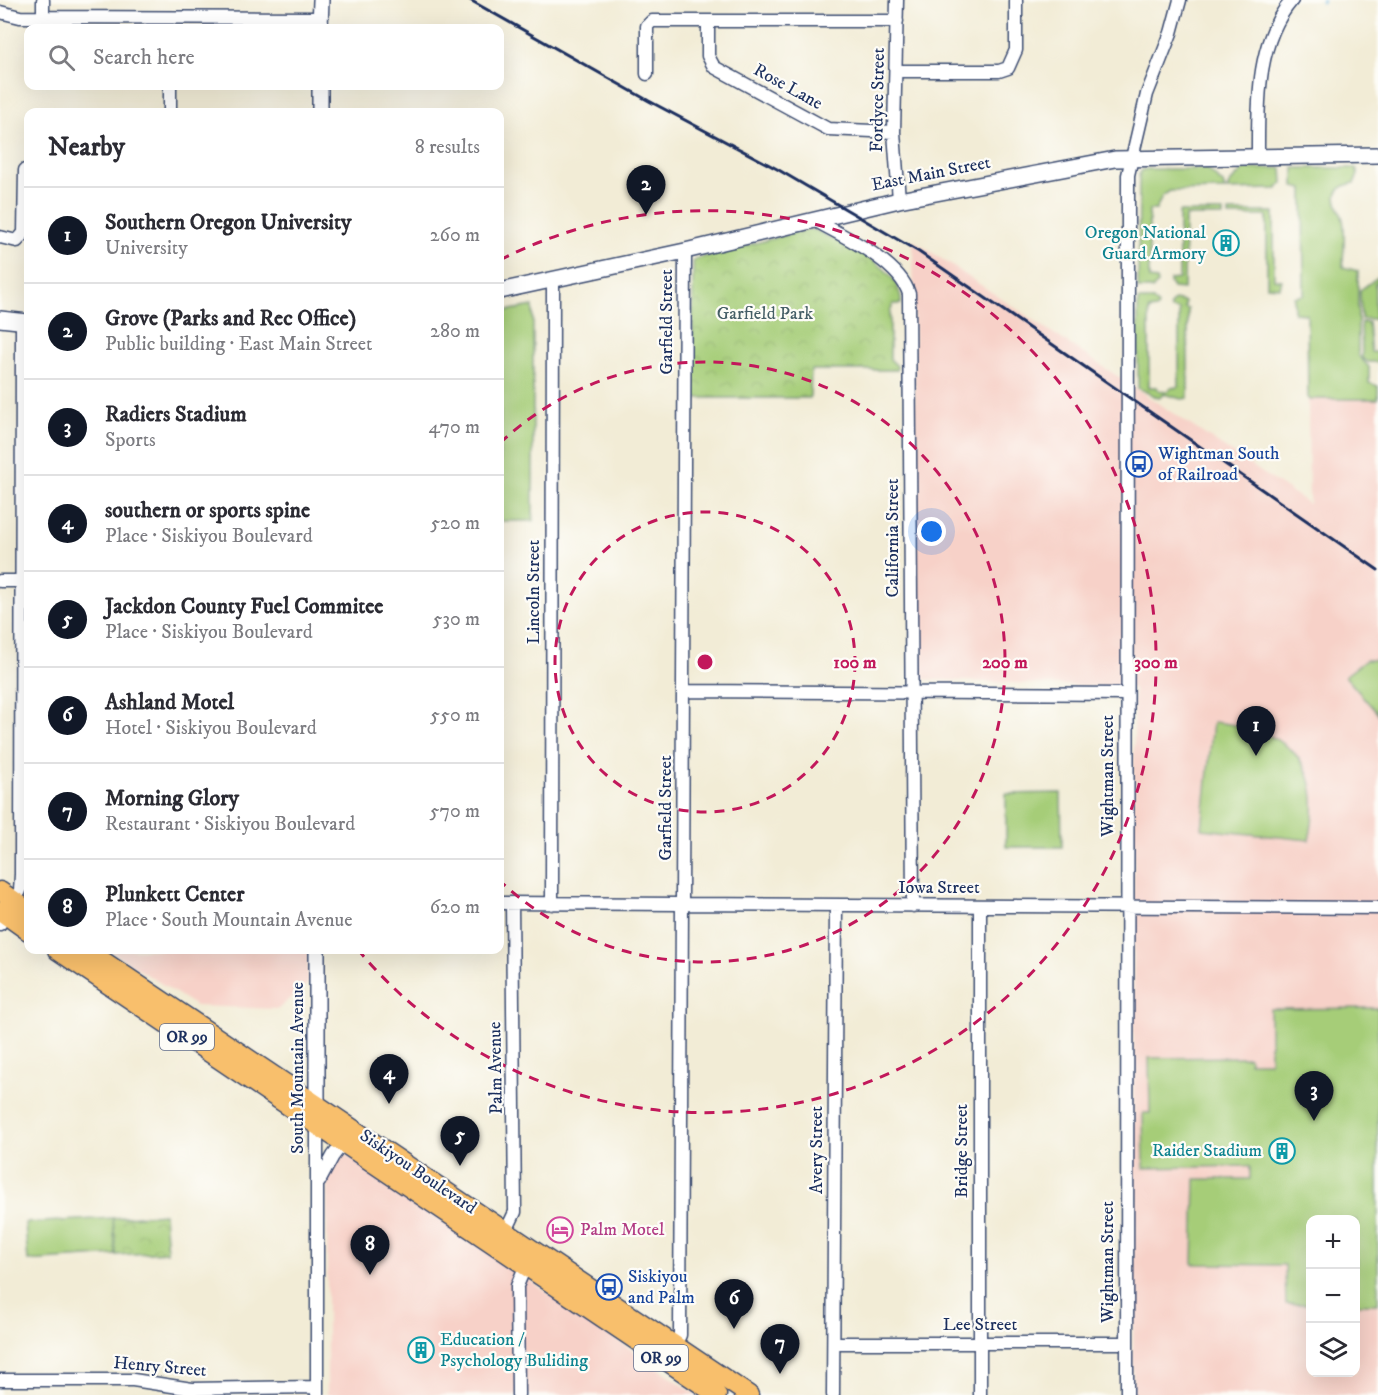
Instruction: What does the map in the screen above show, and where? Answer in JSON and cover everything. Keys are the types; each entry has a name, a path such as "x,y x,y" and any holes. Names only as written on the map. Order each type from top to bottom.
{"main road":[{"path":"8,909 24,927"},
{"name":"Siskiyou Boulevard","path":"63,954 717,1395"},
{"name":"Siskiyou Boulevard","path":"93,954 750,1395"}],"street":[{"path":"43,0 43,18"},
{"path":"0,12 20,17 170,23 320,23 321,0"},
{"name":"Fordyce Street","path":"897,0 894,132 899,200"},
{"path":"897,71 999,71 1008,68 1016,50 1016,0"},
{"name":"Wightman Street","path":"1127,1395 1128,176 1147,94 1171,33 1180,0"},
{"path":"1258,155 1260,84 1263,64 1277,20 1292,0"},
{"name":"Rose Lane","path":"708,21 708,56 714,67 828,129 894,132"},
{"path":"647,74 647,26 649,22 897,21"},
{"path":"170,90 170,108"},
{"path":"320,90 320,108"},
{"name":"East Main Street","path":"504,290 685,251 899,200 1133,157 1378,155"},
{"name":"California Street","path":"814,220 892,267 904,280 909,294 913,906"},
{"path":"1,238 17,241 24,233"},
{"name":"Garfield Street","path":"667,1361 680,1335 685,691 685,251"},
{"name":"Lincoln Street","path":"552,904 553,279"},
{"path":"0,319 24,322"},
{"path":"8,909 20,891 21,874 24,408"},
{"path":"0,581 22,581"},
{"path":"685,691 1126,694"},
{"name":"Iowa Street","path":"506,903 1378,908"},
{"name":"Palm Avenue","path":"506,903 515,1212 506,1231"},
{"name":"Avery Street","path":"833,1395 836,906"},
{"name":"Bridge Street","path":"980,906 980,1395"},
{"name":"South Mountain Avenue","path":"317,954 317,1391"},
{"name":"South Mountain Avenue","path":"317,1186 333,1156 344,1143"},
{"path":"518,1395 517,1286 525,1267"},
{"name":"Lee Street","path":"834,1342 1126,1343"},
{"name":"Henry Street","path":"0,1380 133,1380 192,1389 317,1391"}],"shaded area":[{"path":"913,240 1309,504 1308,399 1378,399 1378,1395 1133,1395 1134,688 918,679"},
{"path":"115,954 308,954 308,983 278,1009 196,1006"},
{"path":"343,1154 697,1395 327,1395 327,1176 338,1156"}],"green space":[{"path":"1282,168 1283,183 1277,189 1227,190 1229,184 1244,169"},
{"path":"1294,168 1356,168 1358,175 1354,183 1339,189 1336,198 1344,225 1343,267 1358,271 1358,355 1369,367 1369,383 1378,386 1378,399 1308,399 1307,314 1294,313 1294,297 1304,295 1303,189 1294,187"},
{"path":"1207,169 1223,184 1225,190 1170,191 1162,196 1156,210 1149,210 1149,279 1157,280 1158,284 1152,289 1138,289 1139,175 1142,170"},
{"path":"1179,212 1223,212 1223,216 1185,216 1184,289 1173,288 1170,283 1170,280 1179,279"},
{"path":"1229,212 1274,212 1274,279 1282,280 1280,287 1267,286 1267,216 1229,216"},
{"name":"Garfield Park","path":"808,229 815,230 870,258 893,278 899,290 901,304 893,304 890,312 890,359 897,366 897,370 811,370 810,398 692,398 693,262 696,259"},
{"path":"1378,277 1378,283 1375,283 1375,319 1361,319 1360,290"},
{"path":"1138,300 1153,300 1158,306 1156,309 1149,310 1149,387 1157,387 1159,391 1169,391 1170,388 1179,387 1179,310 1171,309 1170,305 1175,300 1185,302 1185,308 1188,309 1188,398 1181,399 1164,394 1159,398 1138,388"},
{"path":"533,306 533,521 504,521 504,311"},
{"path":"1361,322 1368,322 1371,352 1378,352 1378,362 1368,362 1362,358"},
{"path":"1366,660 1378,660 1378,714 1345,676"},
{"path":"1213,722 1262,732 1281,742 1296,754 1306,770 1312,790 1313,813 1309,840 1202,829"},
{"path":"1061,793 1062,847 1006,847 1006,794"},
{"path":"1378,1008 1378,1304 1360,1304 1360,1215 1306,1215 1306,1304 1286,1304 1285,1265 1193,1264 1195,1179 1250,1179 1250,1166 1144,1168 1143,1113 1150,1113 1149,1058 1249,1057 1249,1062 1270,1062 1270,1009"},
{"path":"164,1214 167,1252 116,1255 113,1218"},
{"path":"113,1218 116,1255 28,1261 25,1223"}],"railway":[{"path":"470,0 649,101 777,169 919,252 1378,570"}],"place":[{"name":"Grove (Parks and Rec Office)","path":"646,215"},
{"name":"Oregon National Guard Armory","path":"1226,243"},
{"name":"Wightman South of Railroad","path":"1139,464"},
{"name":"Southern Oregon University","path":"1256,756"},
{"name":"southern or sports spine","path":"389,1104"},
{"name":"Radiers Stadium","path":"1314,1121"},
{"name":"Raider Stadium","path":"1282,1151"},
{"name":"Jackdon County Fuel Commitee","path":"460,1166"},
{"name":"Palm Motel","path":"560,1230"},
{"name":"Plunkett Center","path":"370,1275"},
{"name":"Siskiyou and Palm","path":"609,1287"},
{"name":"Ashland Motel","path":"734,1329"},
{"name":"Education / Psychology Buliding","path":"421,1350"},
{"name":"Morning Glory","path":"780,1374"}]}
